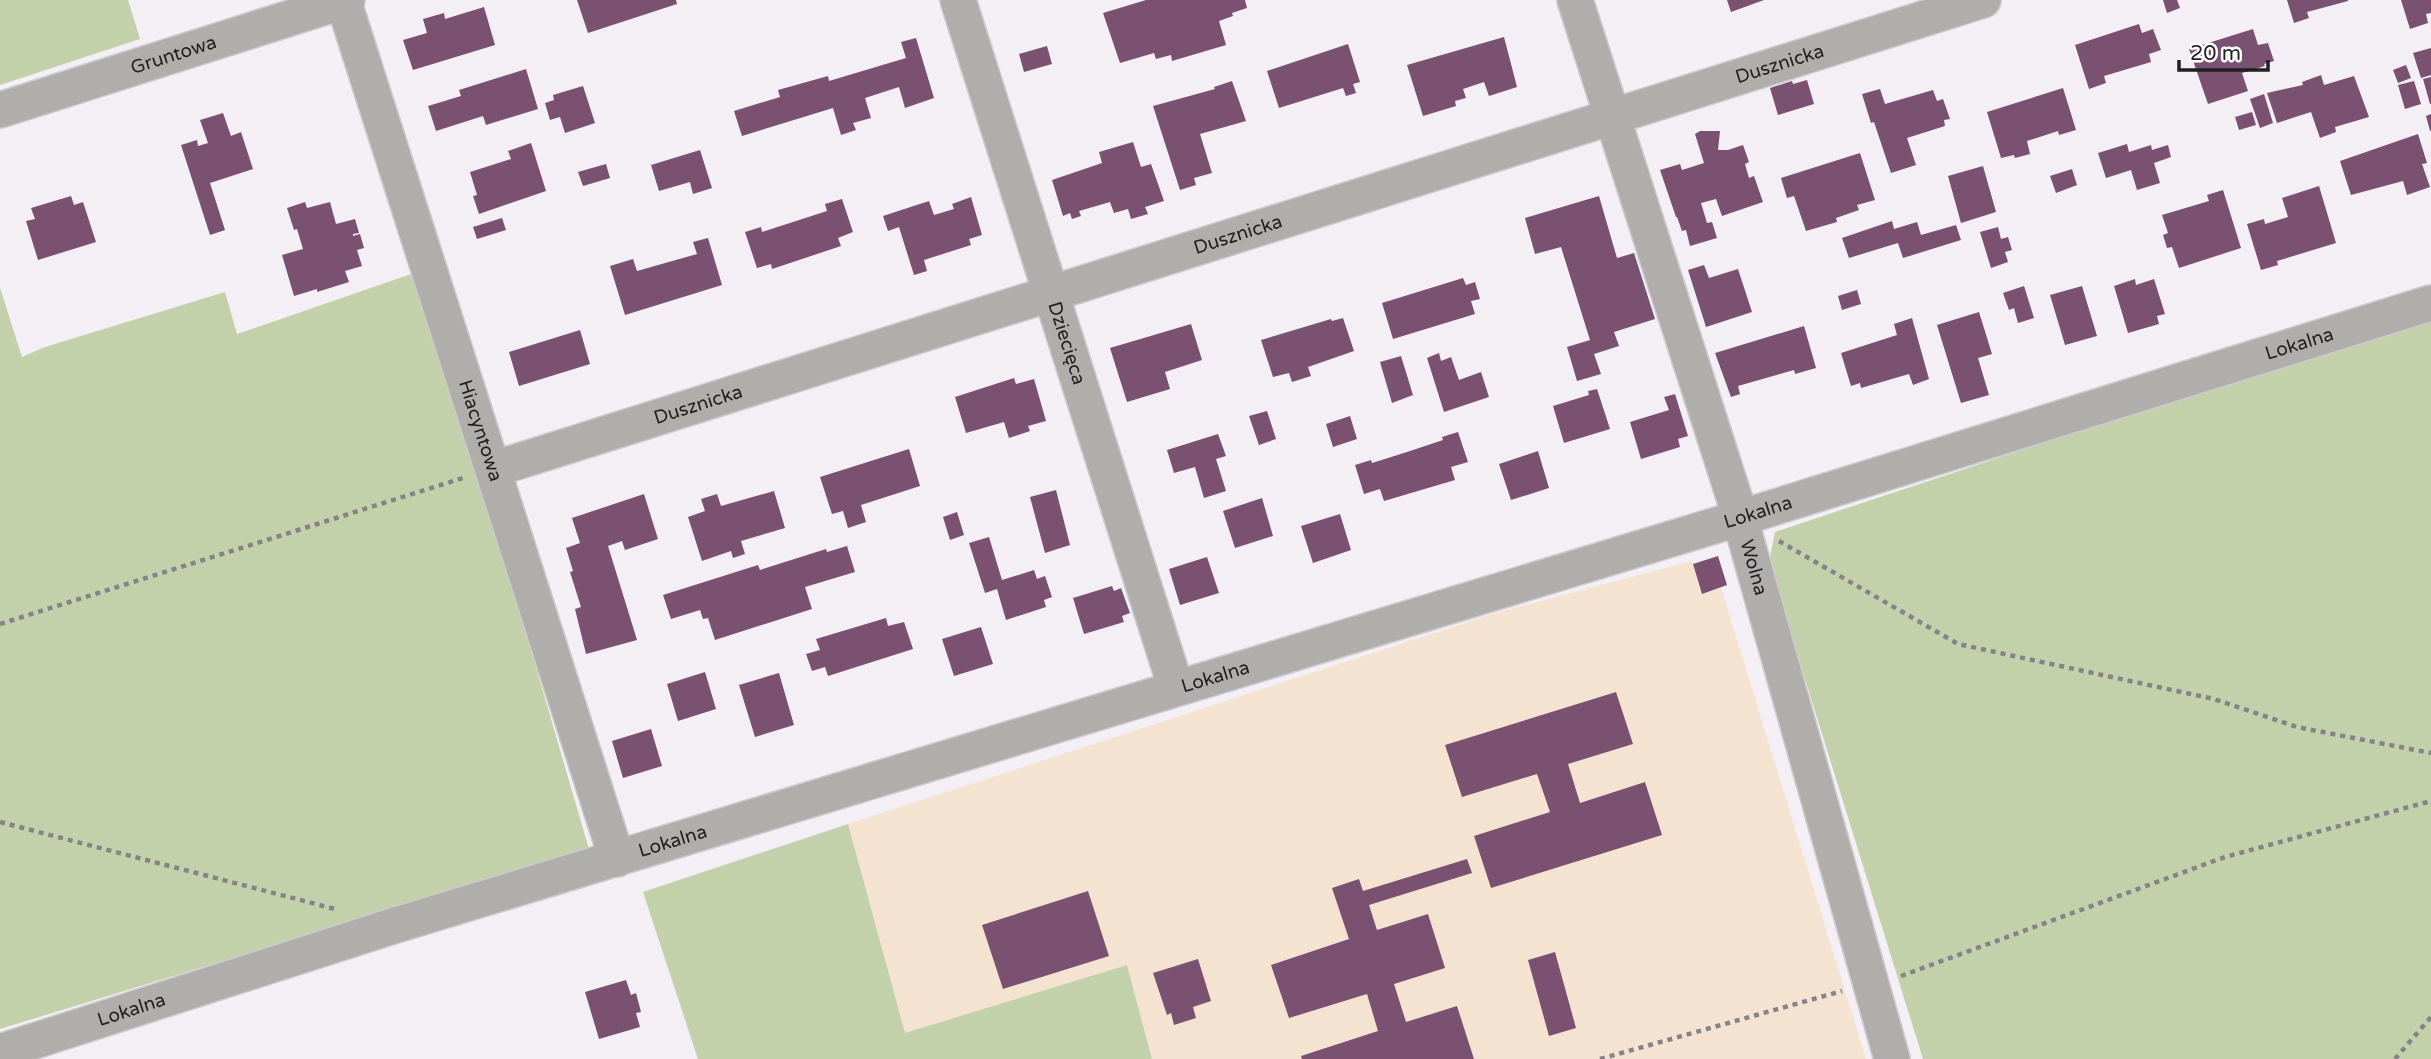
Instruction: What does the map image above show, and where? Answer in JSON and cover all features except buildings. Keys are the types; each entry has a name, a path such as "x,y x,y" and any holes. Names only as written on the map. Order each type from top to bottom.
{"street":[{"name":"Gruntowa","path":"0,110 345,0"},
{"name":"Hiacyntowa","path":"345,0 617,859"},
{"name":"Dziecięca","path":"958,0 1175,688"},
{"name":"Wolna","path":"1575,0 1740,518 1892,1059"},
{"name":"Dusznicka","path":"494,469 1983,0"},
{"name":"Lokalna","path":"0,1052 396,925 1740,518 2431,303"}],"path":[{"path":"0,624 494,469"},
{"path":"1740,518 1958,644 2214,699 2297,727 2431,753"},
{"path":"1600,1059 1846,990 1870,987 2225,857 2431,801"},
{"path":"0,821 344,912"},
{"path":"2395,1059 2431,1017"}],"shaded area":[{"path":"1692,561 1701,593 1721,588 1866,1059 1152,1059 1127,965 905,1034 848,824 1496,613"}],"green space":[{"path":"0,0 128,0 140,39 0,85"},
{"path":"420,271 589,849 0,1029 0,288 22,357 45,347 225,292 237,334"},
{"path":"2431,314 2431,1059 1923,1059 1769,563 1775,532"},
{"path":"848,824 905,1033 1127,965 1152,1059 698,1059 643,892"}]}
